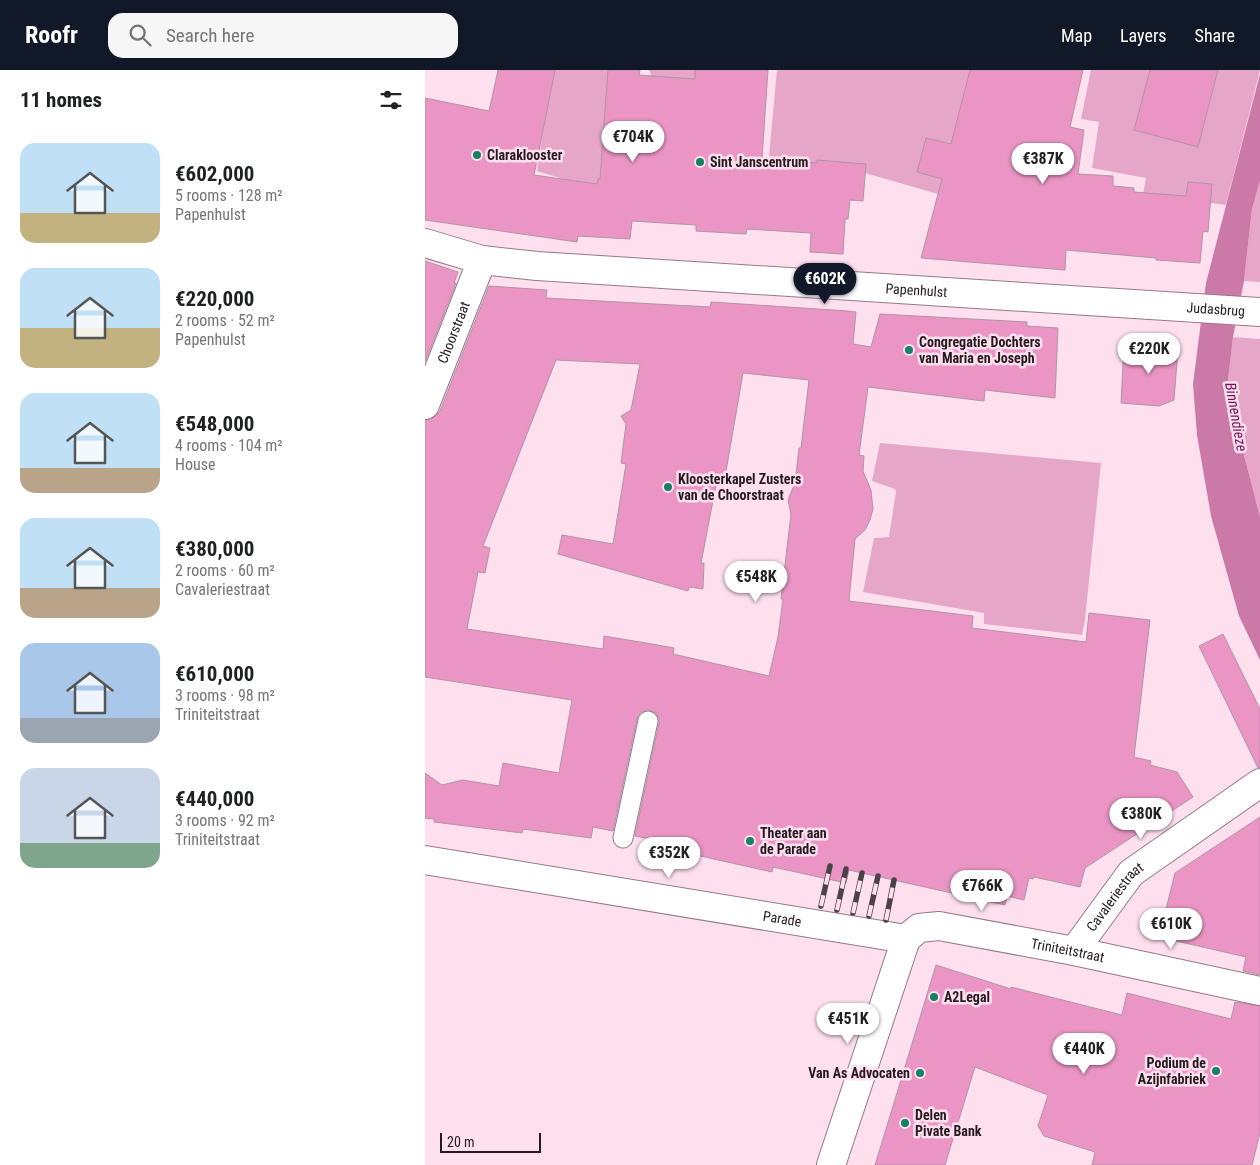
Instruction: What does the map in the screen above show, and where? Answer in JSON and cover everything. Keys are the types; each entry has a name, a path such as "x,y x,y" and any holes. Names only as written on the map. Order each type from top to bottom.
{"street":[{"name":"Papenhulst","path":"425,243 482,260 537,266 1171,306"},
{"name":"Choorstraat","path":"425,405 482,260"},
{"name":"Judasbrug","path":"1171,306 1260,312"},
{"name":"Cavaleriestraat","path":"1074,950 1131,873 1260,783"},
{"name":"Parade","path":"425,860 906,939"},
{"name":"Triniteitstraat","path":"906,939 919,928 939,926 1074,950 1260,991"},
{"path":"831,1165 906,939"}],"lane":[{"path":"623,838 649,720"}],"shaded area":[{"path":"552,70 630,70 610,193 537,171"},
{"path":"648,70 704,70 701,86 653,84 650,71"},
{"path":"777,70 987,70 945,196 858,171 769,156"},
{"path":"1091,70 1260,70 1226,205 1143,194 1146,178 1092,168 1099,122 1081,119"},
{"path":"1260,74 1260,181 1252,209 1244,281 1233,337 1227,389 1260,517 1260,660 1239,616 1211,516 1197,435 1193,384 1206,283"},
{"path":"1260,181 1260,282 1244,281 1252,209"},
{"path":"1233,337 1260,339 1260,517 1227,389"},
{"path":"880,443 1101,463 1082,635 984,624 984,613 863,592 874,538 889,537 896,492 895,489 872,481"}],"building":[{"path":"498,70 555,70 534,175 597,184 598,179 600,179 608,70 640,70 639,75 695,79 695,70 768,70 762,159 817,163 817,160 866,164 863,201 850,200 848,219 845,219 843,254 810,252 811,233 747,229 746,234 696,231 696,225 632,221 630,239 578,236 577,242 425,220 425,98 489,111"},
{"path":"970,70 1083,70 1070,127 1084,130 1078,174 1113,176 1113,186 1134,188 1134,192 1186,196 1188,182 1212,184 1208,232 1203,231 1200,263 1066,250 1065,270 921,258 942,179 917,172 926,138 951,144"},
{"path":"1150,70 1218,70 1198,147 1134,130"},
{"path":"425,261 458,272 454,283 456,283 425,362"},
{"path":"489,286 547,290 546,298 710,307 711,302 856,312 853,344 871,347 880,314 1027,322 1027,326 1058,328 1055,398 985,390 984,401 868,387 859,455 864,456 863,471 871,490 873,509 865,530 855,539 849,601 973,616 972,628 1086,642 1089,613 1150,620 1134,757 1151,761 1150,765 1177,772 1193,797 1085,868 1080,887 1034,877 1033,879 1029,878 1024,900 1007,896 1005,905 849,870 846,883 773,867 772,872 660,847 661,841 635,836 659,723 656,713 650,710 640,713 637,719 613,831 593,827 591,838 523,829 522,833 434,822 434,819 425,818 425,773 442,785 463,780 499,786 503,763 559,773 572,700 425,677 425,420 434,417 440,411","holes":["556,360 640,364 631,410 621,416 626,424 621,463 626,464 613,544 562,535 558,554 688,591 689,587 703,589 704,563 701,563 717,480 722,481 723,477 725,477 743,373 809,380 795,483 788,500 791,514 781,599 783,599 778,637 769,676 673,654 674,648 604,636 603,649 467,629 478,572 485,573 490,548 483,546"]},
{"path":"1124,345 1178,349 1174,400 1159,406 1121,403"},
{"path":"1223,634 1260,709 1260,768 1258,768 1199,646"},
{"path":"1260,817 1260,975 1243,971 1246,957 1159,937 1175,873"},
{"path":"936,965 1011,989 1011,987 1122,1015 1127,993 1231,1019 1235,1002 1260,1006 1260,1133 1252,1165 1092,1165 1095,1152 1044,1136 1038,1126 1048,1095 975,1067 945,1165 875,1165"}],"railway":[{"path":"821,906 830,866"},
{"path":"837,910 846,869"},
{"path":"853,913 862,873"},
{"path":"869,916 878,876"},
{"path":"886,920 894,880"}],"place":[{"name":"Claraklooster","path":"477,155"},
{"name":"Sint Janscentrum","path":"700,162"},
{"name":"Congregatie Dochters van Maria en Joseph","path":"909,350"},
{"name":"Kloosterkapel Zusters van de Choorstraat","path":"668,487"},
{"name":"Theater aan de Parade","path":"750,841"},
{"name":"A2Legal","path":"934,997"},
{"name":"Podium de Azijnfabriek","path":"1216,1071"},
{"name":"Van As Advocaten","path":"920,1073"},
{"name":"Delen Pivate Bank","path":"905,1123"}],"water label":[{"name":"Binnendieze","path":"1236,417"}]}
